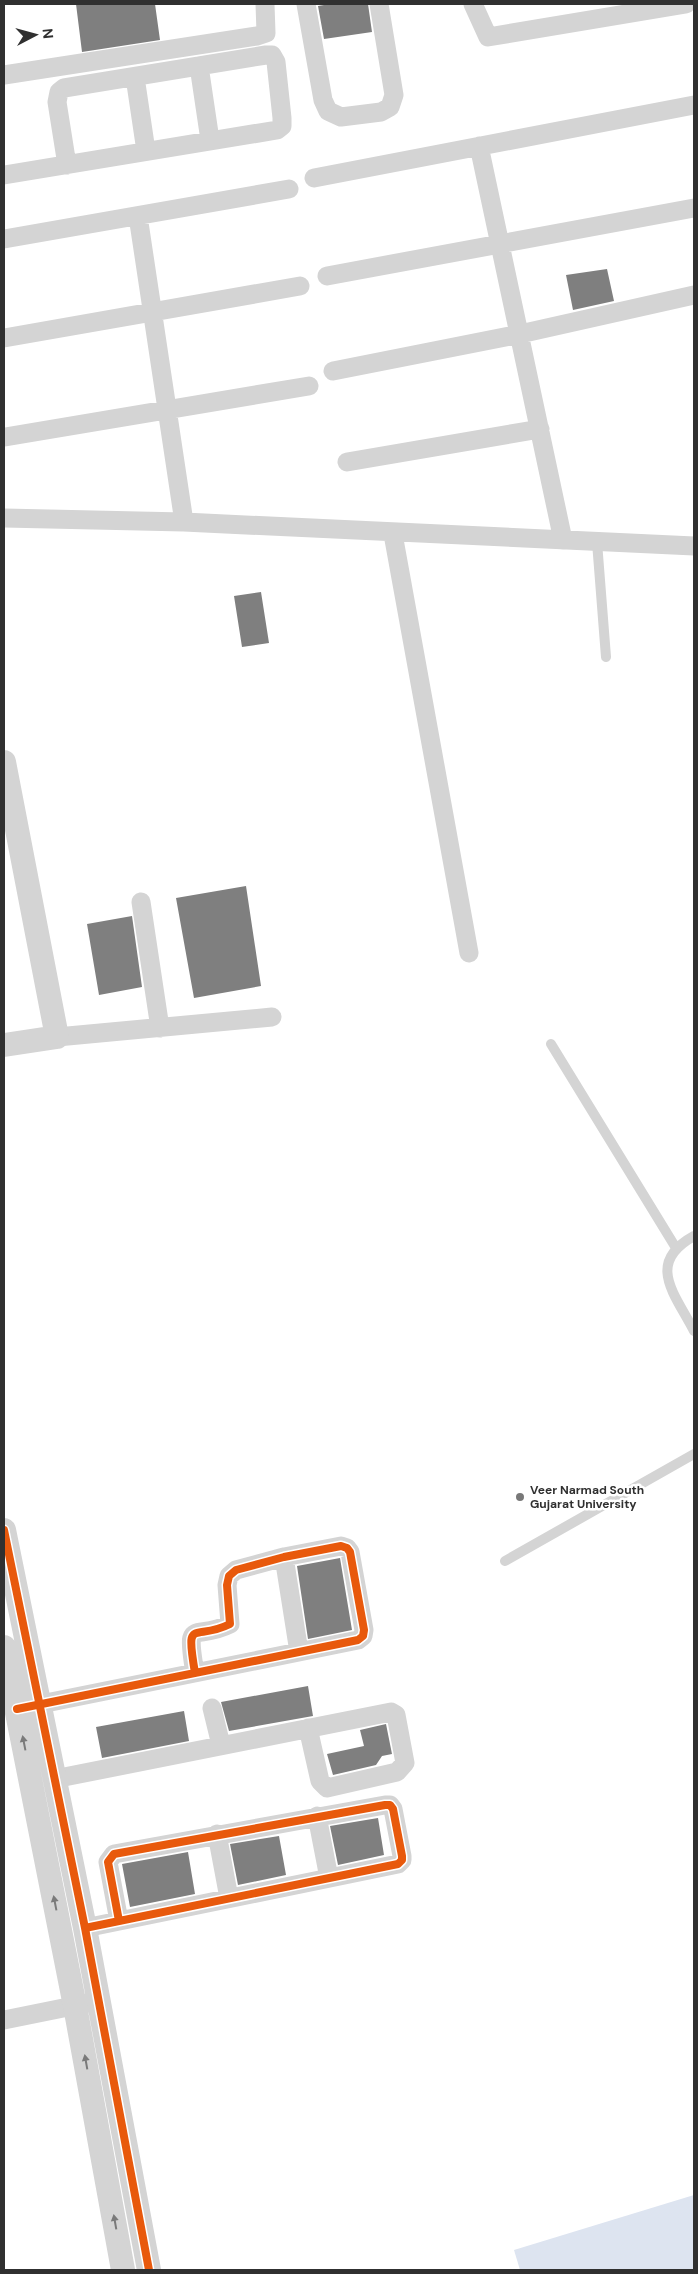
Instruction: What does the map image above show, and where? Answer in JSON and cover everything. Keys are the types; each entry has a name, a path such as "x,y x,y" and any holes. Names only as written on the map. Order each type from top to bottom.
{"street":[{"path":"4,75 257,36 266,33 265,4"},
{"path":"306,4 323,100 328,111 341,117 381,112 390,106 394,94 379,4"},
{"path":"473,4 488,37 595,11 686,4"},
{"path":"4,175 67,165 210,140 276,130 282,126 276,62 272,56 266,55 64,88 59,92 57,102 67,165"},
{"path":"199,66 210,140"},
{"path":"135,77 146,151"},
{"path":"314,178 694,105"},
{"path":"479,146 564,540"},
{"path":"4,239 289,189"},
{"path":"326,276 694,208"},
{"path":"138,216 184,522"},
{"path":"4,338 300,286"},
{"path":"333,371 520,334 694,295"},
{"path":"5,437 309,386"},
{"path":"347,462 540,429"},
{"path":"4,518 184,522 393,534 694,546"},
{"path":"393,534 469,953"},
{"path":"4,762 57,1037"},
{"path":"141,902 160,1028"},
{"path":"4,1046 57,1037 272,1017"},
{"path":"4,1530 41,1704 54,1779 85,1928 148,2265 123,2267 76,2006 4,1647"},
{"path":"17,1708 41,1704 196,1673 358,1640 363,1636 364,1630 350,1552 347,1548 341,1546 284,1557 236,1570 229,1576 227,1585 230,1624 196,1632 192,1636 190,1644 196,1673"},
{"path":"284,1557 299,1652"},
{"path":"212,1708 221,1745"},
{"path":"54,1779 221,1745 308,1728 394,1712 405,1763 398,1772 327,1788 320,1781 308,1728"},
{"path":"85,1928 398,1864 402,1860 402,1856 393,1810 390,1805 385,1805 317,1816 217,1834 110,1857 108,1862 119,1921"},
{"path":"317,1816 329,1878"},
{"path":"217,1834 229,1898"},
{"path":"4,2020 99,2000"}],"lane":[{"path":"597,542 606,657"},
{"path":"551,1044 676,1248"},
{"path":"694,1236 676,1248 668,1258 666,1272 670,1284 694,1331"},
{"path":"505,1561 694,1454"}],"shaded area":[{"path":"694,2195 694,2270 520,2270 514,2250"}],"building":[{"path":"76,4 155,4 160,40 82,52"},
{"path":"330,4 368,4 372,32 324,39 318,6"},
{"path":"607,269 614,301 573,310 566,275"},
{"path":"261,592 269,643 242,647 234,596"},
{"path":"246,886 261,986 194,998 176,898"},
{"path":"132,916 142,987 99,995 87,924"},
{"path":"340,1558 352,1630 308,1639 297,1566"},
{"path":"308,1686 313,1716 229,1731 221,1702"},
{"path":"184,1711 189,1741 102,1758 96,1727"},
{"path":"386,1724 392,1754 382,1756 376,1765 333,1775 327,1754 364,1746 360,1730"},
{"path":"378,1818 384,1855 338,1865 330,1826"},
{"path":"279,1836 286,1875 238,1885 230,1844"},
{"path":"188,1852 195,1894 130,1907 122,1864"}],"cycle path":[{"path":"4,1530 85,1928 149,2270"},
{"path":"17,1709 358,1640 363,1636 364,1630 350,1552 347,1548 341,1546 284,1557 236,1570 229,1576 227,1585 230,1624 218,1629 195,1634 192,1637 191,1643 192,1655 195,1673"},
{"path":"85,1928 398,1864 402,1860 402,1856 393,1809 390,1805 385,1805 114,1854 108,1862 119,1921"}],"place":[{"name":"Veer Narmad South Gujarat University","path":"520,1497"}]}
